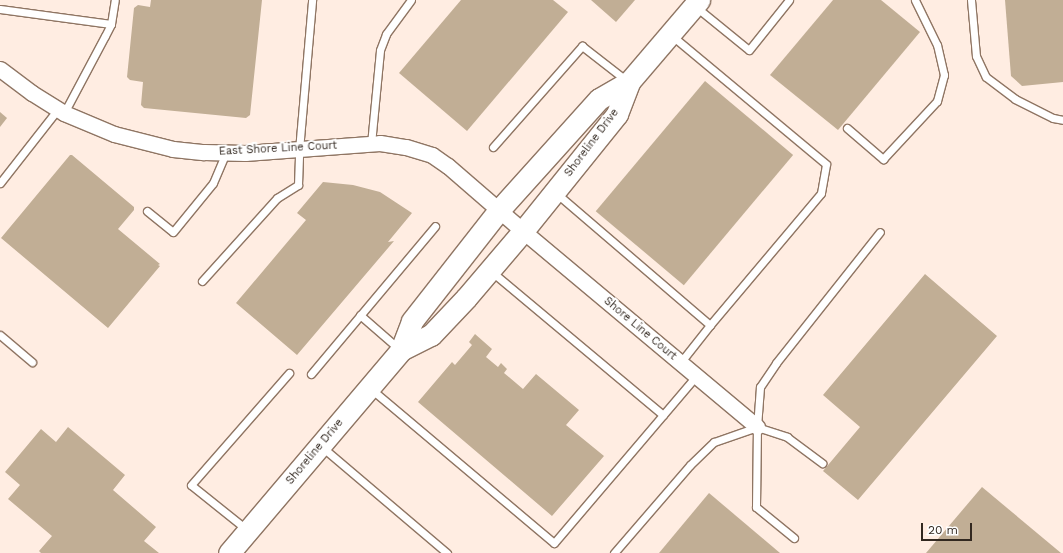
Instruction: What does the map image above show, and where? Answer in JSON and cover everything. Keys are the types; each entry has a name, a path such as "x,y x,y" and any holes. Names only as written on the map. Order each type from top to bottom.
{"street":[{"path":"629,82 696,3"},
{"name":"East Shore Line Court","path":"0,69 32,93 61,111 114,134 144,143 173,149 226,153 298,150 380,143 406,147 432,155 448,166 523,232"},
{"name":"Shoreline Drive","path":"401,350 431,335 523,232 616,114 629,82"},
{"name":"Shoreline Drive","path":"229,553 401,350 412,321 499,210 599,99 629,82"},
{"name":"Shore Line Court","path":"523,232 757,427"}],"lane":[{"path":"0,183 61,111 111,24 115,0"},
{"path":"202,280 277,198 298,185 298,150 312,0"},
{"path":"371,144 380,50 386,34 411,0"},
{"path":"696,3 749,50 789,0"},
{"path":"847,128 883,159 937,101 944,75 937,45 915,0"},
{"path":"971,0 976,56 986,77 1015,99 1053,118 1063,120"},
{"path":"0,9 111,24"},
{"path":"670,34 826,164 821,192 680,363"},
{"path":"493,146 582,46 629,82"},
{"path":"147,211 173,232 213,183 226,153"},
{"path":"555,192 710,325"},
{"path":"311,374 435,226"},
{"path":"794,538 756,507 757,427 760,387 776,363 880,232"},
{"path":"490,270 663,415"},
{"path":"360,315 401,350"},
{"path":"0,334 32,362"},
{"path":"248,531 191,485 289,373"},
{"path":"369,388 554,543 696,376"},
{"path":"614,553 690,465 714,442 757,427 787,437 822,463"},
{"path":"320,446 445,553"}],"building":[{"path":"151,0 262,0 250,115 246,118 144,108 141,105 143,82 130,80 127,77 134,8 138,5 150,7"},
{"path":"461,0 553,0 568,12 467,131 399,73"},
{"path":"591,0 635,0 616,22"},
{"path":"833,0 881,0 920,32 838,130 770,75"},
{"path":"1005,0 1063,0 1063,82 1022,86 1011,76"},
{"path":"705,81 793,155 684,285 596,211"},
{"path":"0,112 7,118 0,127"},
{"path":"70,155 72,155 134,207 134,210 118,229 160,264 158,265 160,266 108,328 1,238"},
{"path":"323,182 353,185 380,192 412,213 388,242 394,241 297,355 236,303 306,220 297,213"},
{"path":"925,274 997,336 858,500 823,471 860,427 823,395"},
{"path":"475,334 492,349 486,357 498,367 501,363 507,369 504,373 523,389 536,374 579,410 566,425 604,456 552,516 418,402 452,362 455,365 472,345 469,342"},
{"path":"68,427 125,475 113,490 156,527 144,541 159,553 41,553 39,551 52,536 8,499 20,485 5,472 41,429 56,442"},
{"path":"982,487 1061,553 926,553"},
{"path":"709,493 780,553 659,553"}]}
